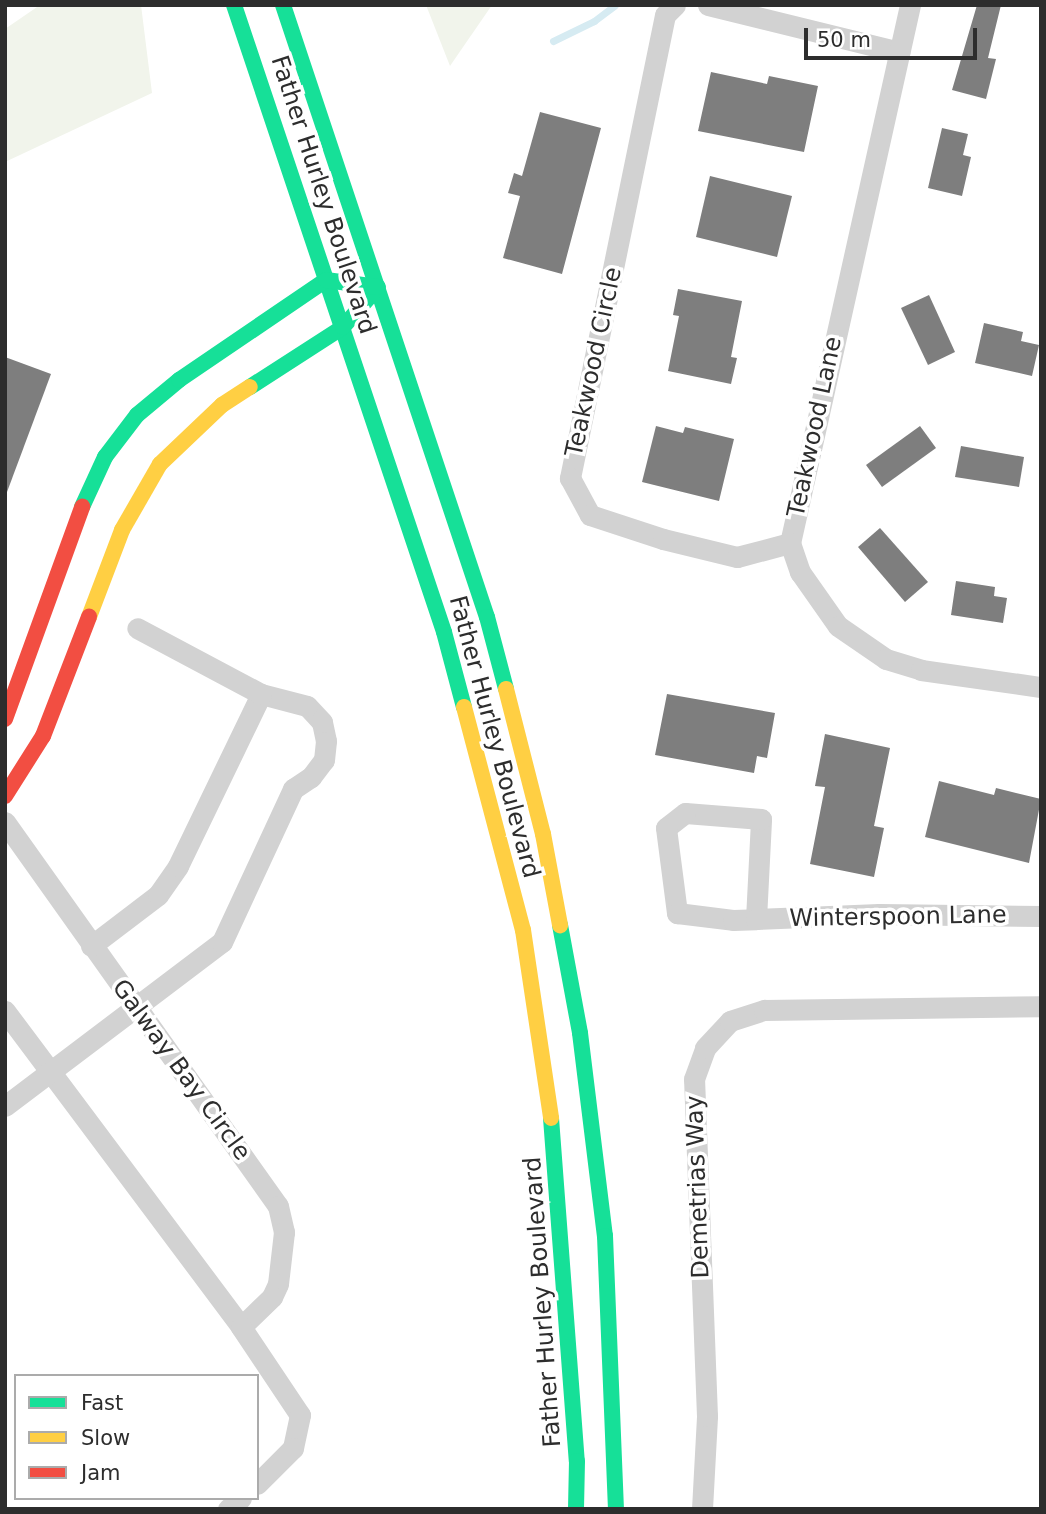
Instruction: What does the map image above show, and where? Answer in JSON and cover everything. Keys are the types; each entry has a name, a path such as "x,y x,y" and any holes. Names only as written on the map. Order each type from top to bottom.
{"main road":[{"name":"Father Hurley Boulevard","path":"234,5 444,632 523,930 556,1150 577,1461 576,1509"},
{"name":"Father Hurley Boulevard","path":"283,5 487,617 542,834 580,1033 605,1236 616,1509"},
{"path":"5,719 74,523 105,457 137,415 179,380 326,280 378,287"},
{"path":"5,796 43,736 121,530 160,464 222,405 343,327 378,287"}],"street":[{"name":"Teakwood Circle","path":"675,5 664,15 570,478 590,515 663,539 737,557 790,543"},
{"path":"708,5 899,52"},
{"name":"Teakwood Lane","path":"910,5 790,543 800,572 838,626 886,659 921,670 1041,687"},
{"path":"5,1107 222,942 240,911 293,789 311,777 324,760 322,722 307,706 261,694 137,628"},
{"path":"91,946 158,895 178,866 261,694"},
{"name":"Winterspoon Lane","path":"756,919 761,819 685,813 666,828 677,913 756,919 879,914 1041,916"},
{"name":"Galway Bay Circle","path":"5,822 135,1009 264,1184 282,1217 284,1266 278,1284 272,1297 241,1327"},
{"name":"Demetrias Way","path":"702,1509 706,1416 694,1079 705,1048 730,1021 764,1010 1041,1006"},
{"path":"5,1011 241,1327 300,1415 293,1448 259,1482"}],"shaded area":[{"path":"40,5 141,5 152,93 5,162 5,29"},
{"path":"426,5 492,5 450,66"}],"building":[{"path":"977,5 1001,5 988,58 996,59 986,99 952,90"},
{"path":"711,72 767,84 769,76 818,86 804,152 698,131"},
{"path":"540,112 601,128 562,274 503,258 520,196 508,193 514,173 522,176"},
{"path":"942,128 968,134 963,155 971,157 962,196 928,188"},
{"path":"710,176 792,196 777,257 696,237"},
{"path":"678,289 742,301 731,357 737,358 731,384 668,371 679,316 673,315"},
{"path":"929,295 955,352 928,365 901,308"},
{"path":"984,323 1023,332 1021,341 1039,345 1032,376 975,363"},
{"path":"5,357 51,374 7,492 5,492"},
{"path":"656,426 683,433 685,427 734,439 719,501 642,482"},
{"path":"920,426 936,448 882,487 866,465"},
{"path":"961,446 1024,457 1019,487 955,477"},
{"path":"880,528 928,582 905,602 858,547"},
{"path":"956,581 995,587 994,596 1007,598 1003,623 951,615"},
{"path":"667,694 775,713 767,758 757,756 754,773 655,755"},
{"path":"825,734 890,748 874,826 884,828 874,877 810,864 825,787 815,786"},
{"path":"939,781 994,795 996,788 1041,799 1029,863 925,837"}],"waterway":[{"path":"553,41 594,21 615,5"}],"traffic: fast":[{"path":"234,5 444,632 464,707"},
{"path":"283,5 487,617 506,689"},
{"path":"82,507 105,457 137,415 179,380 326,280 378,287"},
{"path":"250,387 343,327 378,287"},
{"path":"560,925 580,1033 605,1236 616,1509"},
{"path":"551,1118 577,1461 576,1509"}],"traffic: slow":[{"path":"89,617 122,530 160,464 222,405 250,387"},
{"path":"506,689 543,834 560,925"},
{"path":"464,707 523,930 551,1118"}],"traffic: jam":[{"path":"5,719 82,507"},
{"path":"5,796 43,736 89,617"}]}
